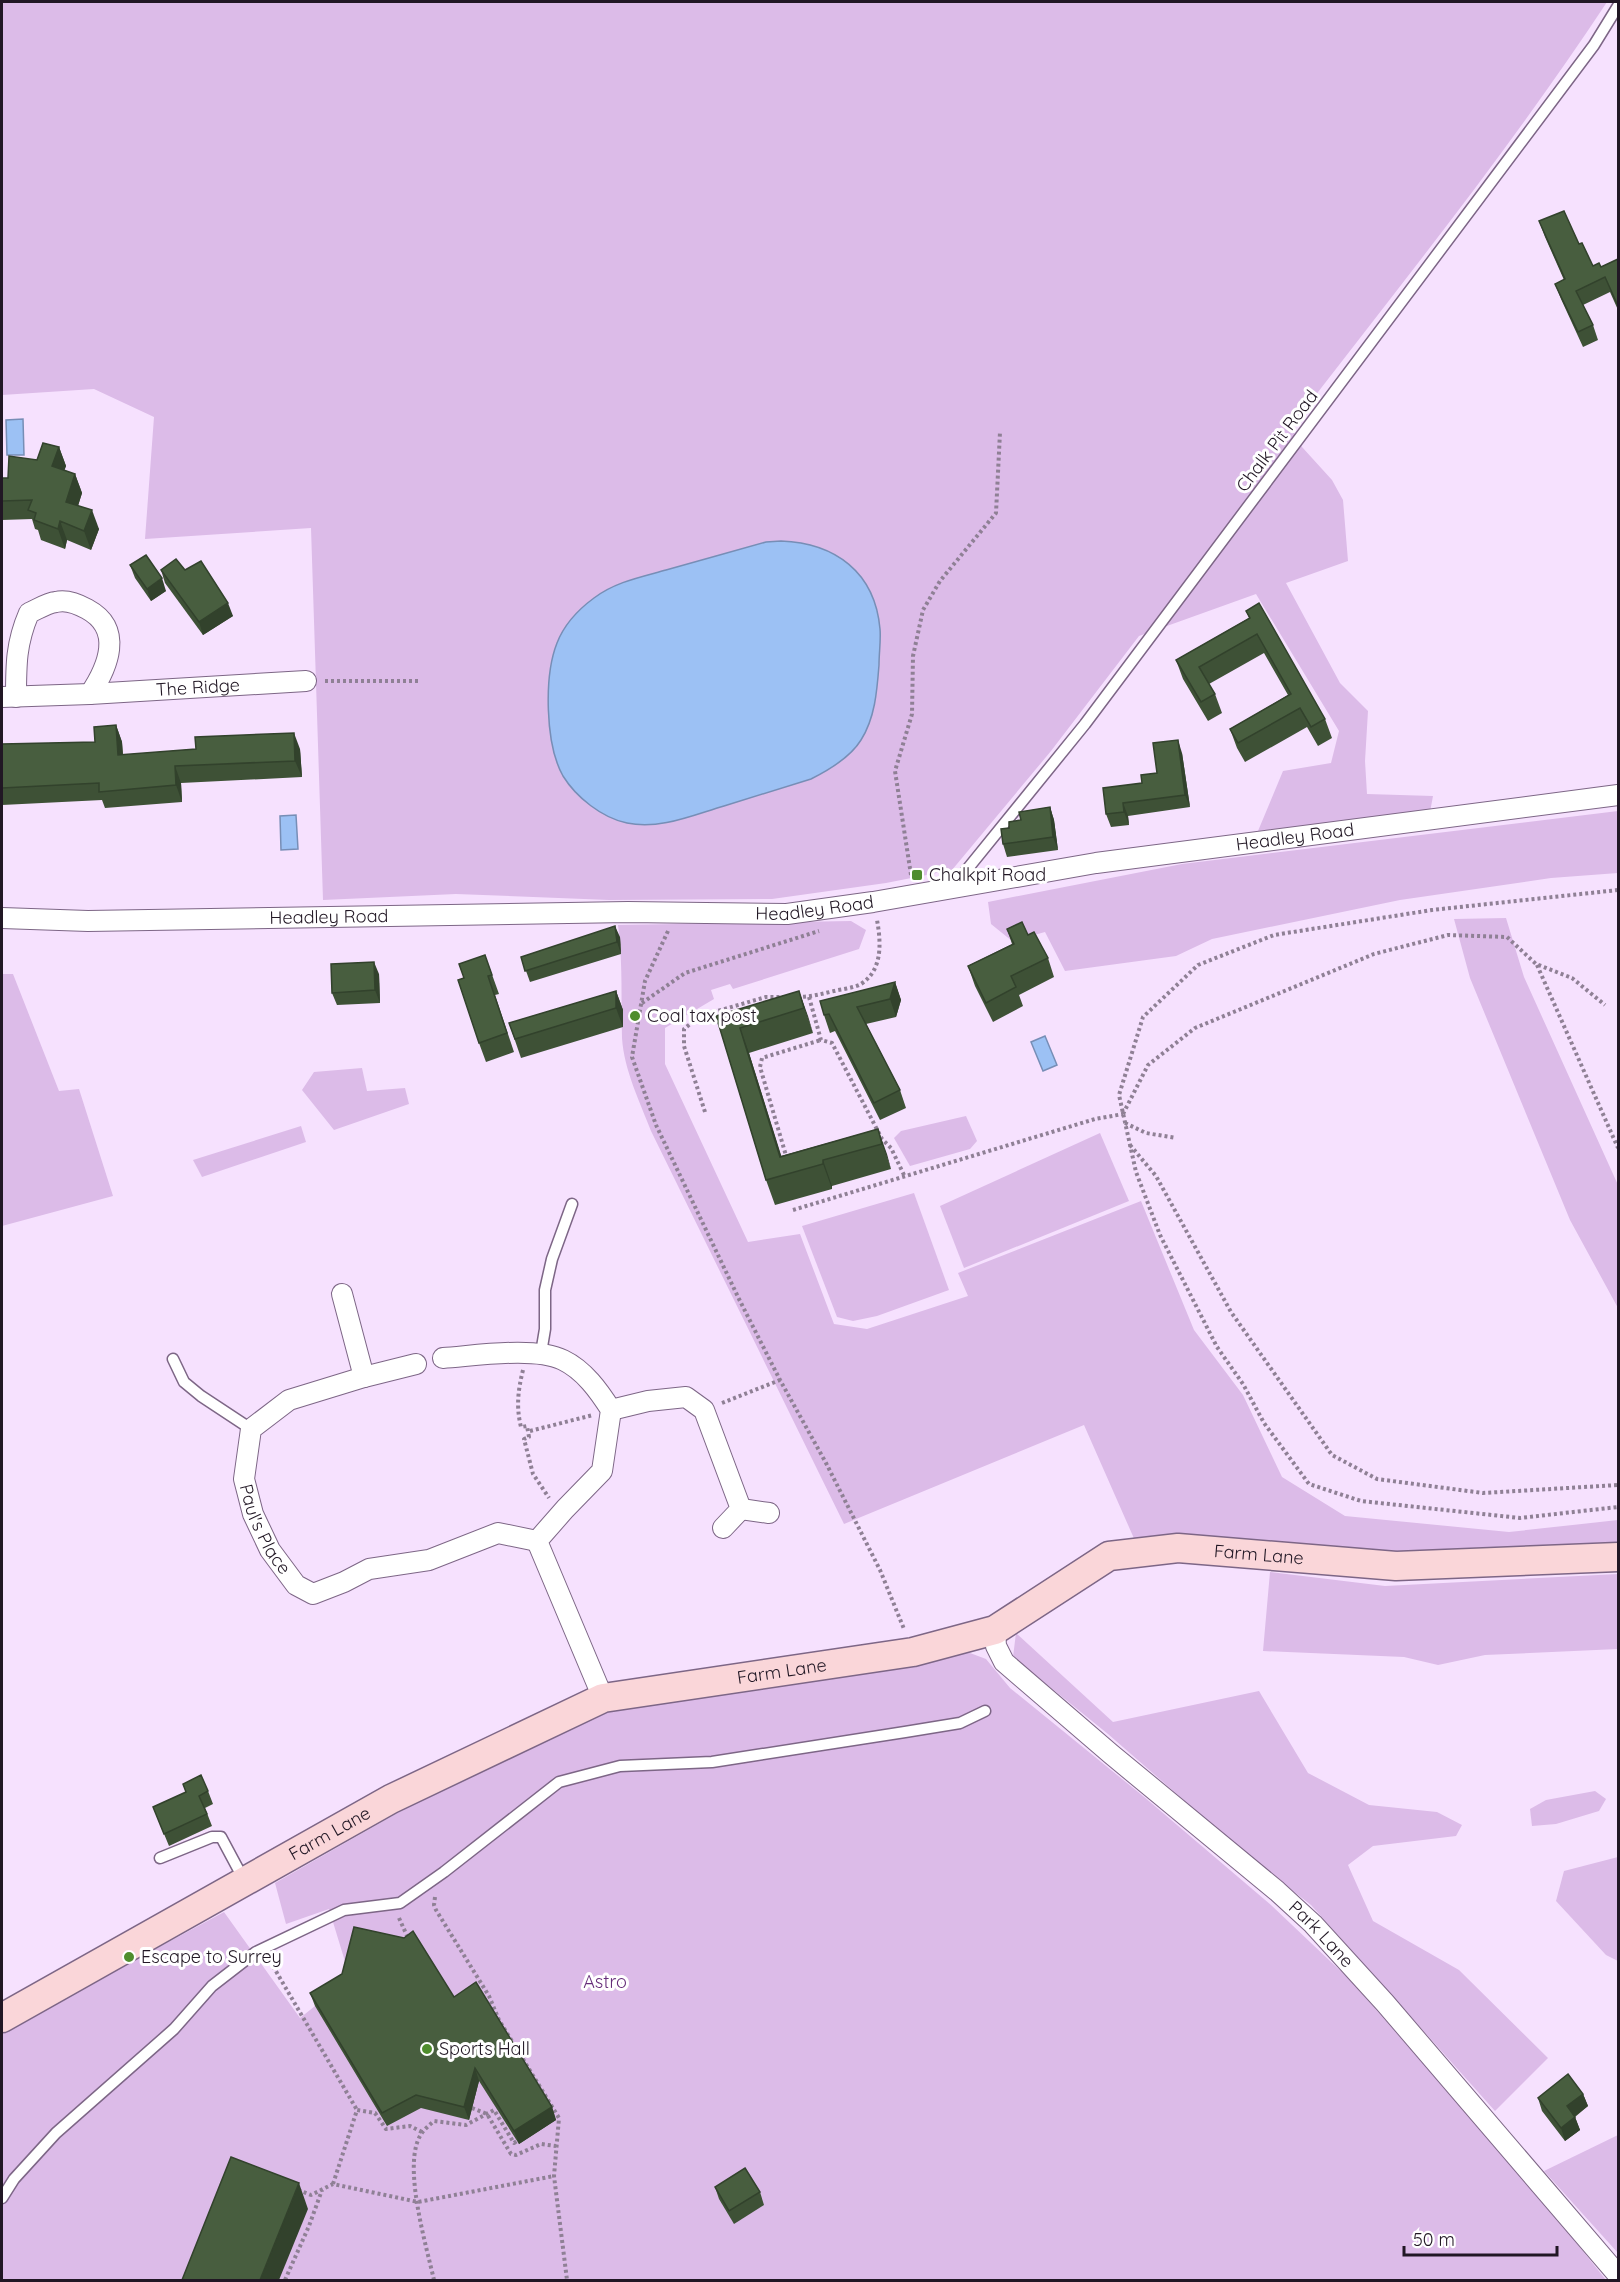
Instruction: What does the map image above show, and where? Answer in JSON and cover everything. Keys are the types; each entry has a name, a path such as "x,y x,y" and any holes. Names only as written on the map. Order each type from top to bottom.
{"street":[{"name":"The Ridge","path":"90,694 102,676 110,652 108,631 97,614 76,603 56,601 29,613 20,633 9,697 90,694 306,681"},
{"name":"Headley Road","path":"2,918 88,921 616,912 787,914 873,902 1096,863 1618,795"},
{"path":"342,1294 364,1377"},
{"path":"443,1358 534,1353 564,1360 595,1385 611,1410 602,1471 537,1541 603,1698"},
{"path":"251,1429 289,1400 416,1364"},
{"path":"611,1410 648,1401 686,1397 704,1410 741,1509"},
{"name":"Paul's Place","path":"251,1429 244,1479 253,1514 270,1550 296,1585 313,1594 369,1569 429,1560 498,1533 537,1541"},
{"path":"741,1509 769,1514"},
{"path":"723,1528 741,1509"},
{"name":"Farm Lane","path":"2,2018 391,1799 603,1698 913,1652 995,1630 1109,1556 1120,1554 1178,1548 1396,1566 1618,1557"},
{"name":"Park Lane","path":"995,1630 996,1646 1004,1662 1277,1891 1312,1924 1385,2003 1618,2275"}],"lane":[{"name":"Chalk Pit Road","path":"952,888 1085,724 1587,55 1618,6"},
{"path":"534,1353 545,1329 544,1290 552,1259 572,1204"},
{"path":"173,1359 184,1382 251,1429"},
{"path":"2,2198 14,2179 57,2133 174,2029 212,1986 262,1948 344,1910 400,1903 439,1876 559,1782 620,1766 712,1762 960,1723 985,1711"},
{"path":"160,1858 212,1837 221,1837 244,1881"}],"path":[{"path":"914,894 896,771 912,714 913,656 922,610 940,581 996,513 1000,432"},
{"path":"306,681 421,681"},
{"path":"1618,890 1432,910 1274,935 1197,965 1143,1017 1119,1095 1136,1172 1160,1235 1217,1347 1243,1384 1264,1423 1309,1484 1361,1502 1520,1518 1618,1507"},
{"path":"705,1112 684,1047 684,1029 700,1016 766,997 808,997 860,985 869,977 879,960 880,934 873,902"},
{"path":"676,913 645,981 632,1057 656,1125 739,1299 880,1570 913,1652"},
{"path":"641,1004 685,973 829,928"},
{"path":"1123,1114 1148,1065 1195,1028 1374,954 1448,935 1507,937 1536,964 1572,978 1605,1005"},
{"path":"1536,964 1618,1148"},
{"path":"808,997 821,1040"},
{"path":"789,1166 760,1067 762,1058 821,1040 832,1044 882,1139 888,1145 905,1177"},
{"path":"793,1210 1095,1119 1123,1114"},
{"path":"1125,1123 1146,1133 1176,1138"},
{"path":"878,1149 888,1145"},
{"path":"1130,1145 1156,1176 1231,1312 1332,1455 1377,1479 1483,1493 1618,1485"},
{"path":"534,1353 518,1393 518,1412 521,1427 527,1426 530,1431 530,1437 524,1439 533,1474 546,1496 565,1509"},
{"path":"704,1410 780,1380"},
{"path":"530,1431 611,1410"},
{"path":"439,1876 434,1905 436,1910 489,1996 499,2020 559,2118 554,2176 567,2280"},
{"path":"392,1904 412,1947"},
{"path":"262,1948 357,2110 333,2184"},
{"path":"472,2108 487,2114 511,2154 516,2155 541,2144 556,2146"},
{"path":"357,2110 375,2113 386,2129 410,2126 422,2132"},
{"path":"434,2280 418,2202 414,2168 416,2144 422,2132 434,2121 466,2125 494,2110 514,2143 517,2140"},
{"path":"291,2187 311,2195 333,2184 418,2202 554,2176"},
{"path":"285,2280 309,2226 322,2189"}],"green space":[{"path":"2,2 1607,2 1493,164 1291,427 1302,447 1332,480 1343,500 1348,561 1286,583 1340,683 1368,711 1365,761 1367,794 1433,796 1430,812 1258,831 1283,771 1331,763 1339,731 1256,594 1139,636 1051,751 952,870 886,883 772,899 609,900 456,894 323,900 311,528 145,539 154,417 94,389 2,395"},
{"path":"1618,811 1618,873 1551,878 1400,900 1212,939 1176,956 1065,971 1045,932 1012,941 991,924 988,902 1182,864"},
{"path":"1506,918 1524,977 1618,1185 1618,1308 1570,1220 1470,978 1454,919"},
{"path":"851,921 866,930 859,949 733,989 730,984 711,990 714,999 665,1028 665,1064 748,1242 800,1234 834,1324 867,1329 968,1296 958,1273 1141,1201 1194,1330 1243,1395 1282,1477 1345,1516 1509,1532 1618,1520 1618,1545 1398,1555 1157,1535 1136,1543 1084,1425 844,1524 651,1131 629,1074 622,1038 618,925"},
{"path":"2,974 13,974 59,1091 79,1089 113,1196 2,1226"},
{"path":"362,1068 367,1091 405,1088 409,1104 334,1130 302,1090 314,1072"},
{"path":"966,1116 977,1141 970,1149 910,1166 894,1138 901,1131"},
{"path":"301,1126 306,1142 202,1177 193,1160"},
{"path":"1100,1133 1129,1201 964,1268 940,1206"},
{"path":"914,1193 949,1290 877,1316 853,1321 837,1317 802,1226"},
{"path":"1270,1572 1385,1586 1618,1574 1618,1649 1485,1655 1438,1665 1404,1657 1263,1651"},
{"path":"1016,1633 1113,1722 1259,1691 1308,1773 1369,1805 1437,1812 1462,1825 1456,1836 1373,1846 1348,1865 1373,1921 1459,1970 1548,2058 1495,2111 1311,1905 1249,1857 1108,1734 1013,1657"},
{"name":"Astro","path":"970,1653 986,1659 1010,1688 1143,1796 1271,1905 1349,1979 1535,2191 1606,2280 2,2280 2,2032 224,1912 300,2018 347,1987 347,1968 329,1909 286,1924 275,1883 429,1795 576,1720 627,1703 934,1655"},
{"path":"1595,1791 1606,1799 1599,1811 1556,1824 1532,1826 1530,1809 1546,1800"},
{"path":"1618,1857 1618,1961 1606,1955 1556,1901 1564,1871"},
{"path":"1618,2135 1618,2253 1544,2171"}],"water":[{"path":"23,419 24,455 7,455 6,420"},
{"path":"766,542 801,543 835,555 849,564 870,591 877,609 880,629 879,665 872,713 861,740 839,763 811,779 664,823 639,825 627,823 590,806 563,776 557,762 550,729 548,691 550,673 557,643 568,624 594,598 619,584"},
{"path":"296,815 298,849 281,850 280,816"},
{"path":"1045,1036 1057,1065 1043,1071 1031,1042"}],"building":[{"path":"1564,211 1579,244 1582,243 1593,266 1599,263 1601,267 1618,259 1618,306 1605,277 1576,291 1593,325 1578,332 1555,284 1565,279 1539,221"},
{"path":"43,443 59,447 52,466 75,474 66,502 92,510 84,531 60,521 58,529 34,520 36,513 28,510 32,500 2,501 2,478 8,478 9,456 37,460"},
{"path":"146,555 162,578 147,589 130,565"},
{"path":"176,559 185,570 201,561 228,603 199,622 161,570"},
{"path":"1259,603 1325,719 1311,727 1300,708 1238,743 1230,729 1291,694 1257,634 1199,667 1215,694 1201,702 1176,660 1250,618 1246,611"},
{"path":"116,725 118,755 196,749 195,737 294,733 295,761 175,766 176,785 99,792 99,783 2,788 2,744 95,742 94,727"},
{"path":"1178,740 1185,795 1123,803 1124,812 1106,814 1103,788 1142,783 1141,775 1157,773 1153,743"},
{"path":"1050,807 1053,837 1003,844 1001,829 1009,828 1009,822 1021,820 1019,812"},
{"path":"1022,922 1028,935 1034,932 1048,958 1011,976 1016,987 986,1003 968,966 1014,944 1007,929"},
{"path":"615,926 617,942 525,971 521,957"},
{"path":"485,955 492,975 488,976 507,1033 479,1043 458,980 464,978 459,964"},
{"path":"374,962 375,990 332,993 331,964"},
{"path":"895,982 890,999 857,1007 900,1090 874,1103 829,1014 824,1015 820,1001"},
{"path":"616,991 616,1008 515,1039 509,1023"},
{"path":"799,991 804,1008 740,1028 780,1157 878,1129 882,1144 823,1160 823,1164 766,1180 716,1016"},
{"path":"201,1775 208,1791 199,1796 207,1814 164,1834 153,1807 186,1792 183,1784"},
{"name":"Sports Hall","path":"354,1927 404,1938 413,1931 454,1997 476,1982 552,2107 514,2131 475,2068 464,2107 416,2095 382,2113 310,1993 342,1974"},
{"path":"1568,2074 1583,2094 1567,2106 1575,2117 1561,2128 1538,2098"},
{"path":"231,2157 299,2183 260,2280 182,2280"},
{"path":"745,2168 760,2192 729,2211 715,2187"}],"place":[{"name":"Chalkpit Road","path":"917,875"},
{"name":"Coal tax post","path":"635,1016"},
{"name":"Escape to Surrey","path":"129,1957"},
{"name":"Sports Hall","path":"427,2049"}]}
